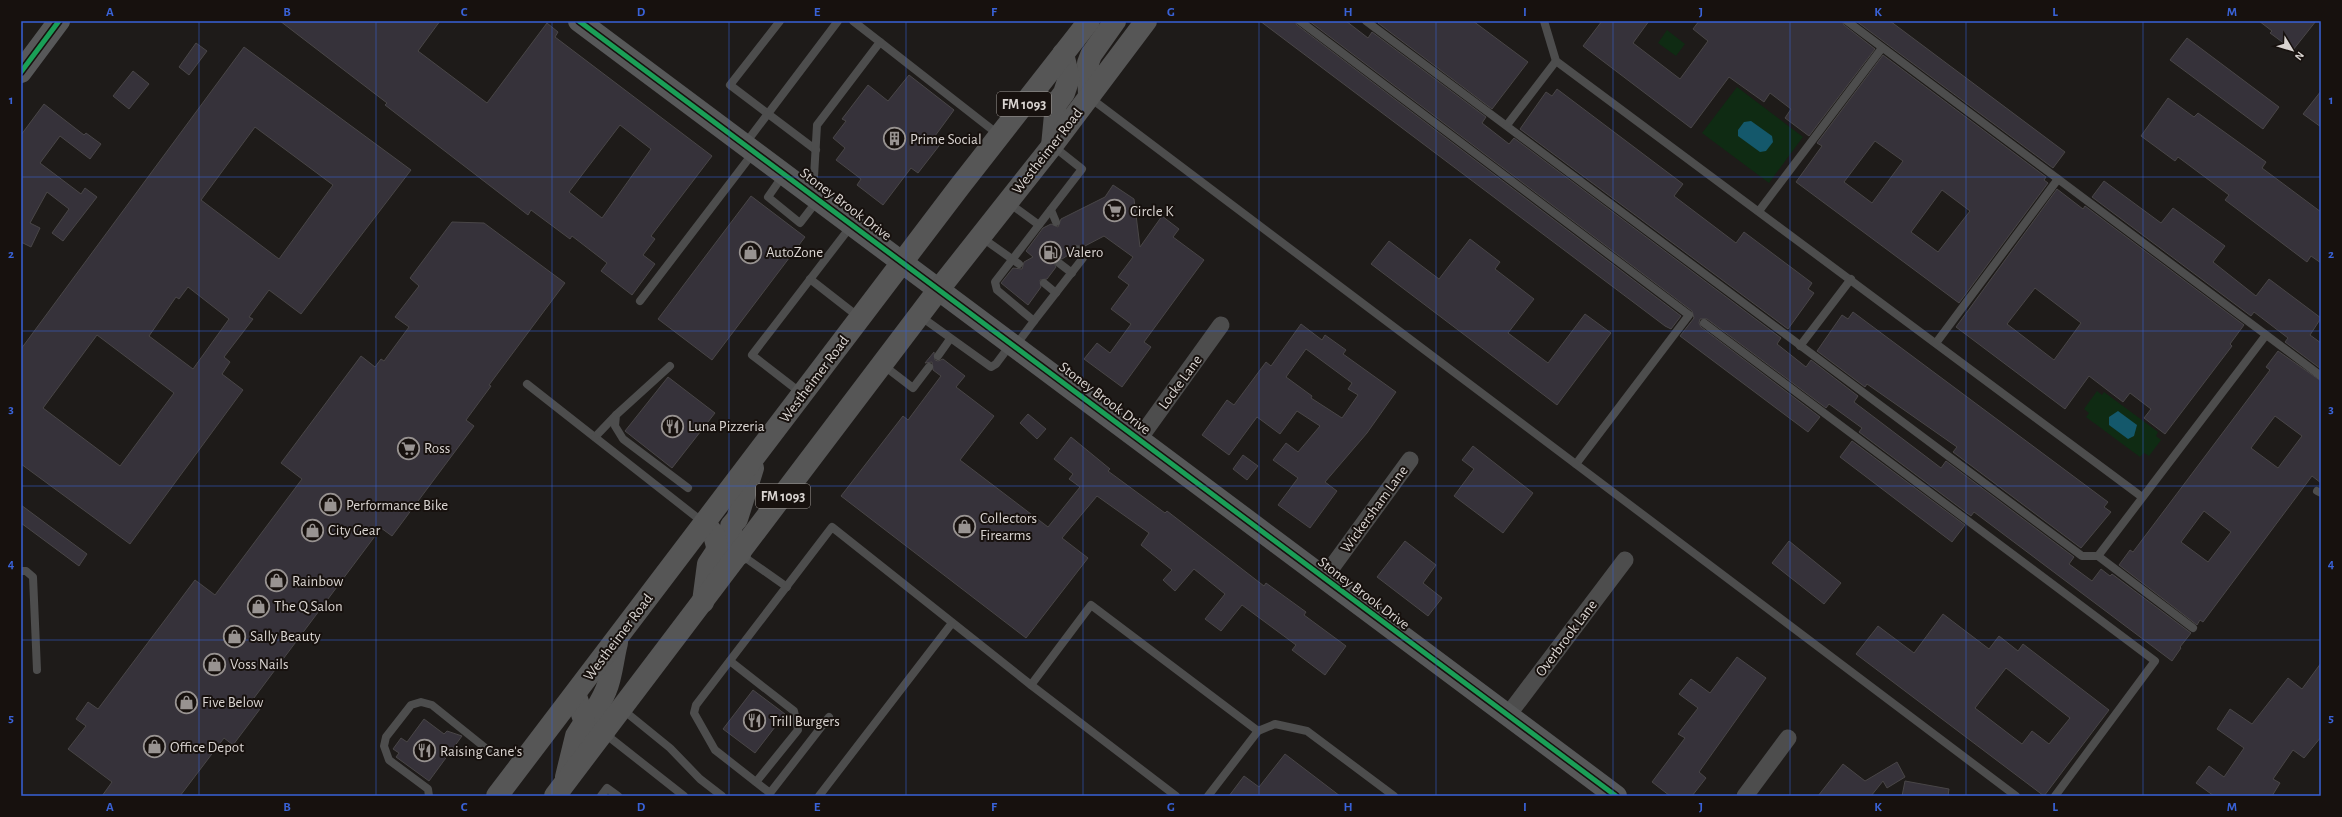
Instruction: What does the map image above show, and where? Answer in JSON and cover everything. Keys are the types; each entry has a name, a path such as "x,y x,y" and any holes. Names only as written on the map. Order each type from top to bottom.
{"main road":[{"name":"Westheimer Road","path":"497,796 999,136 1089,21"},
{"path":"1089,96 1088,63 1091,55 1115,21"},
{"name":"Westheimer Road","path":"560,790 740,554 919,315 1006,202 1052,146 1146,21"},
{"path":"1052,146 1056,104 1064,94 1069,78 1063,54"},
{"path":"740,554 731,541 731,526 737,519 756,456"},
{"path":"702,604 708,564 716,552 717,546 714,535 705,523"},
{"path":"604,732 597,722 597,704 606,690 618,636"},
{"path":"560,790 576,736 584,725 584,720 575,694"}],"street":[{"path":"21,72 59,21"},
{"name":"Stoney Brook Drive","path":"579,21 785,173 1616,796"},
{"name":"Locke Lane","path":"1139,439 1221,325"},
{"name":"Wickersham Lane","path":"1324,578 1410,460"},
{"name":"Overbrook Lane","path":"1508,715 1625,560"},
{"path":"1745,796 1788,738"}],"lane":[{"path":"780,21 730,85 816,150"},
{"path":"640,301 750,147 767,113 838,21"},
{"path":"853,21 999,136"},
{"path":"1300,21 1689,315 1576,464"},
{"path":"1366,21 1507,124 1800,346 2082,556 2098,556 2193,628"},
{"path":"1544,21 1556,60 2142,497"},
{"path":"1846,21 2321,376"},
{"path":"785,173 768,197 800,223 816,197 817,125 880,42"},
{"path":"1759,211 1882,48"},
{"path":"1507,124 1556,60"},
{"path":"1089,96 2016,796"},
{"path":"1034,321 997,290 995,282 1012,259 1029,241 1050,210 1082,169 1052,146"},
{"path":"1936,343 2058,179"},
{"path":"1006,202 1039,225"},
{"path":"1050,210 1056,222"},
{"path":"803,395 752,355 853,224"},
{"path":"980,236 1020,264"},
{"path":"919,315 950,339 991,367 996,364 1034,321 1072,273 1083,258 1078,250"},
{"path":"1059,263 1072,273"},
{"path":"810,279 861,318"},
{"path":"1800,346 1851,279"},
{"path":"1044,283 1056,293"},
{"path":"1704,323 2155,661 2055,796"},
{"path":"2098,556 2266,335"},
{"path":"938,356 950,339"},
{"path":"882,365 913,388 929,367"},
{"path":"595,437 616,414 670,366"},
{"path":"527,384 705,523"},
{"path":"616,414 615,426 623,439 688,488"},
{"path":"829,717 770,793 715,750 694,713 696,705 832,527 1031,685 1176,796"},
{"path":"740,554 787,587"},
{"path":"21,571 26,572 33,577 37,670"},
{"path":"1031,685 1091,605 1258,731"},
{"path":"818,796 952,623"},
{"path":"730,661 794,711 798,730 756,782"},
{"path":"429,796 428,789 389,760 384,746 386,737 411,705 421,702 432,705 488,750"},
{"path":"622,708 670,748 700,779 722,796"},
{"path":"1208,796 1258,731 1275,724 1307,731 1394,796"},
{"path":"604,732 684,796"},
{"path":"601,796 607,788 618,796"}],"green space":[{"path":"1667,30 1685,44 1676,56 1658,43"},
{"path":"1737,87 1803,137 1769,183 1702,133"},
{"path":"2097,391 2102,395 2104,392 2158,432 2156,436 2161,440 2149,456 2144,453 2140,457 2086,417 2089,413 2084,409"}],"water":[{"path":"1751,121 1772,136 1773,142 1766,151 1760,152 1738,136 1738,130 1744,122"},
{"path":"2118,411 2137,425 2134,436 2128,439 2109,425 2109,417"}],"building":[{"path":"280,21 440,21 418,51 487,103 547,23 558,32 555,37 712,156 651,236 655,239 643,255 655,264 632,295 601,271 607,263 572,236 570,239 531,210 528,215 385,105 387,103","holes":["620,125 651,149 602,218 569,192"]},
{"path":"1260,21 1295,21 1297,25 1681,316 1671,329 1665,326"},
{"path":"1309,21 1346,21 1368,38 1372,32 1486,117 1482,123 1509,144 1514,138 1781,338 1777,344 1806,367 1811,360 1858,396 1854,402 1941,468 1946,461 2074,557 2069,564 2092,581 2101,569 2110,576 2112,574 2191,633 2180,647 2181,648 2172,661 1974,512 1971,516 1859,432 1862,428 1829,404 1826,408 1707,319 1700,319 1699,323 1701,327 1820,417 1808,432 1680,336 1694,318 1692,311"},
{"path":"1380,21 1473,21 1528,62 1492,109 1378,23"},
{"path":"1602,21 1649,21 1633,43 1680,79 1708,41 1693,29 1699,21 1842,21 1844,25 1875,49 1809,136 1785,118 1791,109 1770,93 1764,102 1729,77 1691,128 1583,46"},
{"path":"1856,21 1890,21 2065,152 2053,168"},
{"path":"2259,21 2316,21 2293,50 2270,33 2272,31"},
{"path":"2187,38 2279,107 2263,129 2170,60"},
{"path":"196,43 207,51 189,75 179,67"},
{"path":"244,47 411,170 301,314 269,290 249,317 253,319 224,357 230,362 222,374 243,390 130,544 21,464 21,349","holes":["255,127 333,185 279,259 201,200","188,287 229,319 193,369 149,336 176,297 179,299","97,335 174,393 120,466 43,408"]},
{"path":"1883,55 2046,177 2044,180 2048,183 1959,303 1796,182 1822,146 1817,143","holes":["1875,141 1903,161 1872,203 1844,182","1942,190 1970,211 1938,252 1911,232"]},
{"path":"133,71 149,84 129,109 113,96"},
{"name":"Prime Social","path":"909,75 954,110 935,136 942,142 918,173 911,168 883,205 857,185 861,179 836,160 845,148 833,138 846,121 842,119 868,85 888,101"},
{"path":"1557,89 1683,184 1674,196 1736,243 1744,232 1812,283 1808,289 1814,293 1788,329 1520,129 1546,92 1552,96"},
{"path":"2321,91 2321,127 2303,114"},
{"path":"2168,98 2194,117 2198,113 2266,162 2262,168 2321,212 2321,263 2311,256 2307,262 2225,200 2229,195 2178,157 2175,161 2141,136"},
{"path":"44,104 84,135 86,133 101,144 90,159 60,136 40,163 81,194 85,188 97,197 63,241 52,233 69,209 47,192 30,223 40,228 31,247 21,242 21,135"},
{"path":"2104,181 2161,223 2173,208 2225,246 2213,262 2256,296 2269,279 2321,318 2310,335 2321,343 2321,369 2285,342 2288,338 2254,312 2251,316 2092,197"},
{"path":"1113,185 1134,199 1140,247 1162,216 1179,229 1173,237 1204,260 1144,342 1151,347 1122,387 1084,359 1097,343 1110,353 1131,324 1111,309 1129,285 1118,277 1133,257 1104,236 1083,247 1075,245 1073,252 1062,259 1055,259 1054,263 1056,267 1047,279 1040,280 1041,287 1028,305 1001,283 1013,268 1022,269 1024,262 1033,257 1026,251 1043,228 1051,224 1058,227 1061,219 1105,197"},
{"path":"2057,189 2083,209 2085,206 2244,325 2230,344 2232,346 2165,434 2144,418 2151,409 2130,393 2123,402 2089,376 2065,409 1956,327","holes":["2035,288 2081,323 2054,360 2007,324"]},
{"path":"751,196 805,237 712,360 658,319"},
{"path":"452,222 484,223 565,283 489,385 491,386 466,420 474,426 392,536 381,528 251,702 260,709 233,745 224,738 180,796 102,796 112,782 68,749 86,726 76,719 88,702 98,709 195,580 215,595 302,479 281,463 361,356 375,367 381,359 384,361 409,327 395,317 419,286 410,278"},
{"path":"1470,239 1500,262 1495,269 1534,299 1508,333 1548,363 1585,314 1611,333 1557,405 1371,264 1389,241 1439,279"},
{"path":"1853,312 2108,502 2104,507 2111,512 2081,548 1953,452 1957,447 1867,384 1865,387 1817,351 1842,315 1848,319"},
{"path":"1301,324 1322,340 1325,335 1346,350 1343,354 1396,392 1367,433 1325,482 1337,491 1310,528 1278,505 1298,478 1273,460 1286,443 1298,452 1320,426 1297,411 1280,434 1257,417 1229,455 1202,435 1227,400 1234,405 1266,362 1271,366","holes":["1306,349 1352,383 1348,389 1358,395 1342,418 1311,398 1312,396 1286,377"]},
{"path":"2278,351 2321,381 2321,483 2312,476 2203,622 2200,620 2197,625 2119,565 2130,550 2133,552 2270,370 2266,367","holes":["2275,416 2302,436 2278,468 2251,448","2204,511 2231,532 2208,562 2181,542"]},
{"path":"934,352 935,360 938,361 943,359 965,376 956,387 994,416 960,460 1048,527 1080,487 1069,479 1073,474 1054,459 1071,437 1110,469 1108,471 1165,513 1167,511 1264,586 1266,583 1306,612 1304,615 1346,646 1325,675 1292,650 1296,645 1242,605 1221,631 1205,619 1225,594 1194,569 1175,591 1163,580 1172,570 1141,545 1149,533 1097,496 1062,538 1088,558 1026,638 841,496 903,416 908,420 941,376 933,370 932,362 925,363"},
{"path":"668,377 715,413 672,468 625,431"},
{"path":"1028,414 1046,429 1037,439 1020,423"},
{"path":"1852,441 1965,525 1952,542 1840,457"},
{"path":"1473,446 1533,493 1503,533 1454,496 1474,469 1462,460"},
{"path":"1243,455 1258,466 1247,480 1233,469"},
{"path":"21,505 87,554 79,566 21,523"},
{"path":"1405,541 1436,565 1423,583 1442,598 1428,616 1377,577"},
{"path":"1789,541 1841,583 1824,604 1772,563"},
{"path":"1943,614 1989,649 1999,636 2018,651 2023,644 2109,710 2044,796 1856,654 1878,626 1914,653","holes":["2006,668 2070,718 2049,744 2032,731 2022,744 1975,708"]},
{"path":"1737,657 1766,678 1699,772 1706,778 1692,796 1670,796 1652,782 1685,738 1678,734 1698,708 1679,694 1691,679 1710,693"},
{"path":"2321,663 2321,737 2304,758 2293,750 2273,779 2280,783 2272,796 2214,796 2196,783 2209,766 2224,777 2244,748 2217,729 2230,709 2252,724 2288,678 2302,689"},
{"name":"Trill Burgers","path":"753,690 785,714 755,753 723,729"},
{"name":"Raising Cane's","path":"424,719 444,734 447,731 462,736 429,781 396,757 399,753 393,749 401,738 407,742"},
{"path":"1285,754 1340,796 1229,796 1244,776 1259,787"},
{"path":"1897,762 1905,777 1887,788 1883,781 1871,796 1818,796 1843,764 1865,781"},
{"path":"1905,781 1949,789 1948,796 1902,796"}],"cycle path":[{"path":"21,72 59,21"},
{"path":"579,21 1616,796"}],"place":[{"name":"Prime Social","path":"895,139"},
{"name":"Circle K","path":"1115,211"},
{"name":"AutoZone","path":"751,252"},
{"name":"Valero","path":"1050,252"},
{"name":"Luna Pizzeria","path":"672,426"},
{"name":"Ross","path":"408,448"},
{"name":"Performance Bike","path":"330,505"},
{"name":"Collectors Firearms","path":"964,527"},
{"name":"City Gear","path":"313,530"},
{"name":"Rainbow","path":"276,581"},
{"name":"The Q Salon","path":"258,606"},
{"name":"Sally Beauty","path":"235,636"},
{"name":"Voss Nails","path":"214,664"},
{"name":"Five Below","path":"186,702"},
{"name":"Trill Burgers","path":"754,721"},
{"name":"Office Depot","path":"154,747"},
{"name":"Raising Cane's","path":"424,751"}]}
